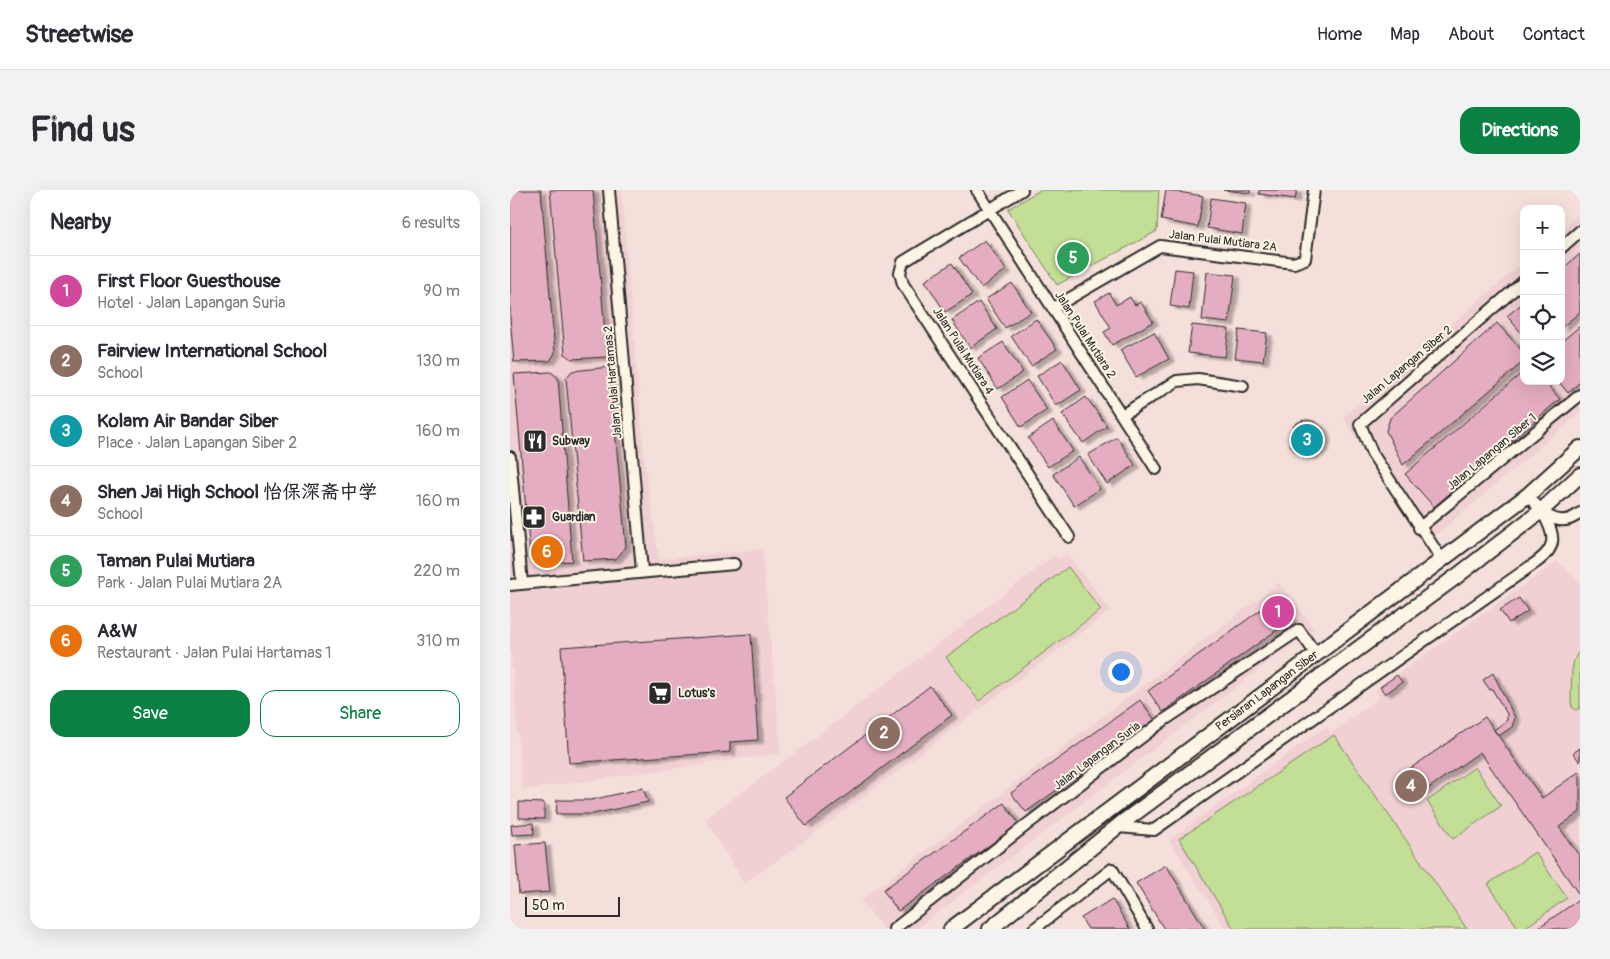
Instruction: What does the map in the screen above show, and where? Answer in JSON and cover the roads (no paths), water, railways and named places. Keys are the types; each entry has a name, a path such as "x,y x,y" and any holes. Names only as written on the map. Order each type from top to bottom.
{"main road":[{"name":"Persiaran Lapangan Siber","path":"951,929 1528,495 1580,448"},
{"name":"Persiaran Lapangan Siber","path":"990,929 1095,844 1543,513 1580,475"},
{"path":"1082,830 1095,844"}],"street":[{"name":"Jalan Pulai Hartamas 2","path":"609,190 642,571"},
{"name":"Jalan Pulai Mutiara 2","path":"977,190 1156,469"},
{"name":"Jalan Pulai Mutiara 4","path":"1022,190 903,262 900,273 903,284 1069,537"},
{"name":"Jalan Pulai Mutiara 2A","path":"1053,308 1160,246 1294,263 1305,259 1314,190"},
{"path":"1565,245 1580,232"},
{"name":"Jalan Lapangan Siber 2","path":"1442,560 1419,528 1372,453 1360,424 1520,284"},
{"path":"1122,415 1177,381 1198,379 1243,386"},
{"name":"Jalan Lapangan Siber 1","path":"1419,528 1580,396"},
{"path":"510,457 522,583"},
{"path":"1118,827 1154,830 1544,557 1552,547 1551,528 1543,513 1528,495"},
{"path":"1543,513 1566,519 1580,512"},
{"path":"510,585 642,571 734,564"},
{"name":"Jalan Lapangan Suria","path":"894,929 1021,829 1163,722 1299,630 1316,654"},
{"path":"1034,929 1112,870 1146,929"}],"place":[{"name":"Taman Pulai Mutiara","path":"1073,258"},
{"name":"Kolam Air Bandar Siber","path":"1307,440"},
{"name":"Subway","path":"535,441"},
{"name":"Guardian","path":"534,517"},
{"name":"A&W","path":"547,552"},
{"name":"First Floor Guesthouse","path":"1278,612"},
{"name":"Lotus's","path":"660,693"},
{"name":"Fairview International School","path":"884,733"},
{"name":"Shen Jai High School 怡保深斋中学","path":"1411,786"}]}
